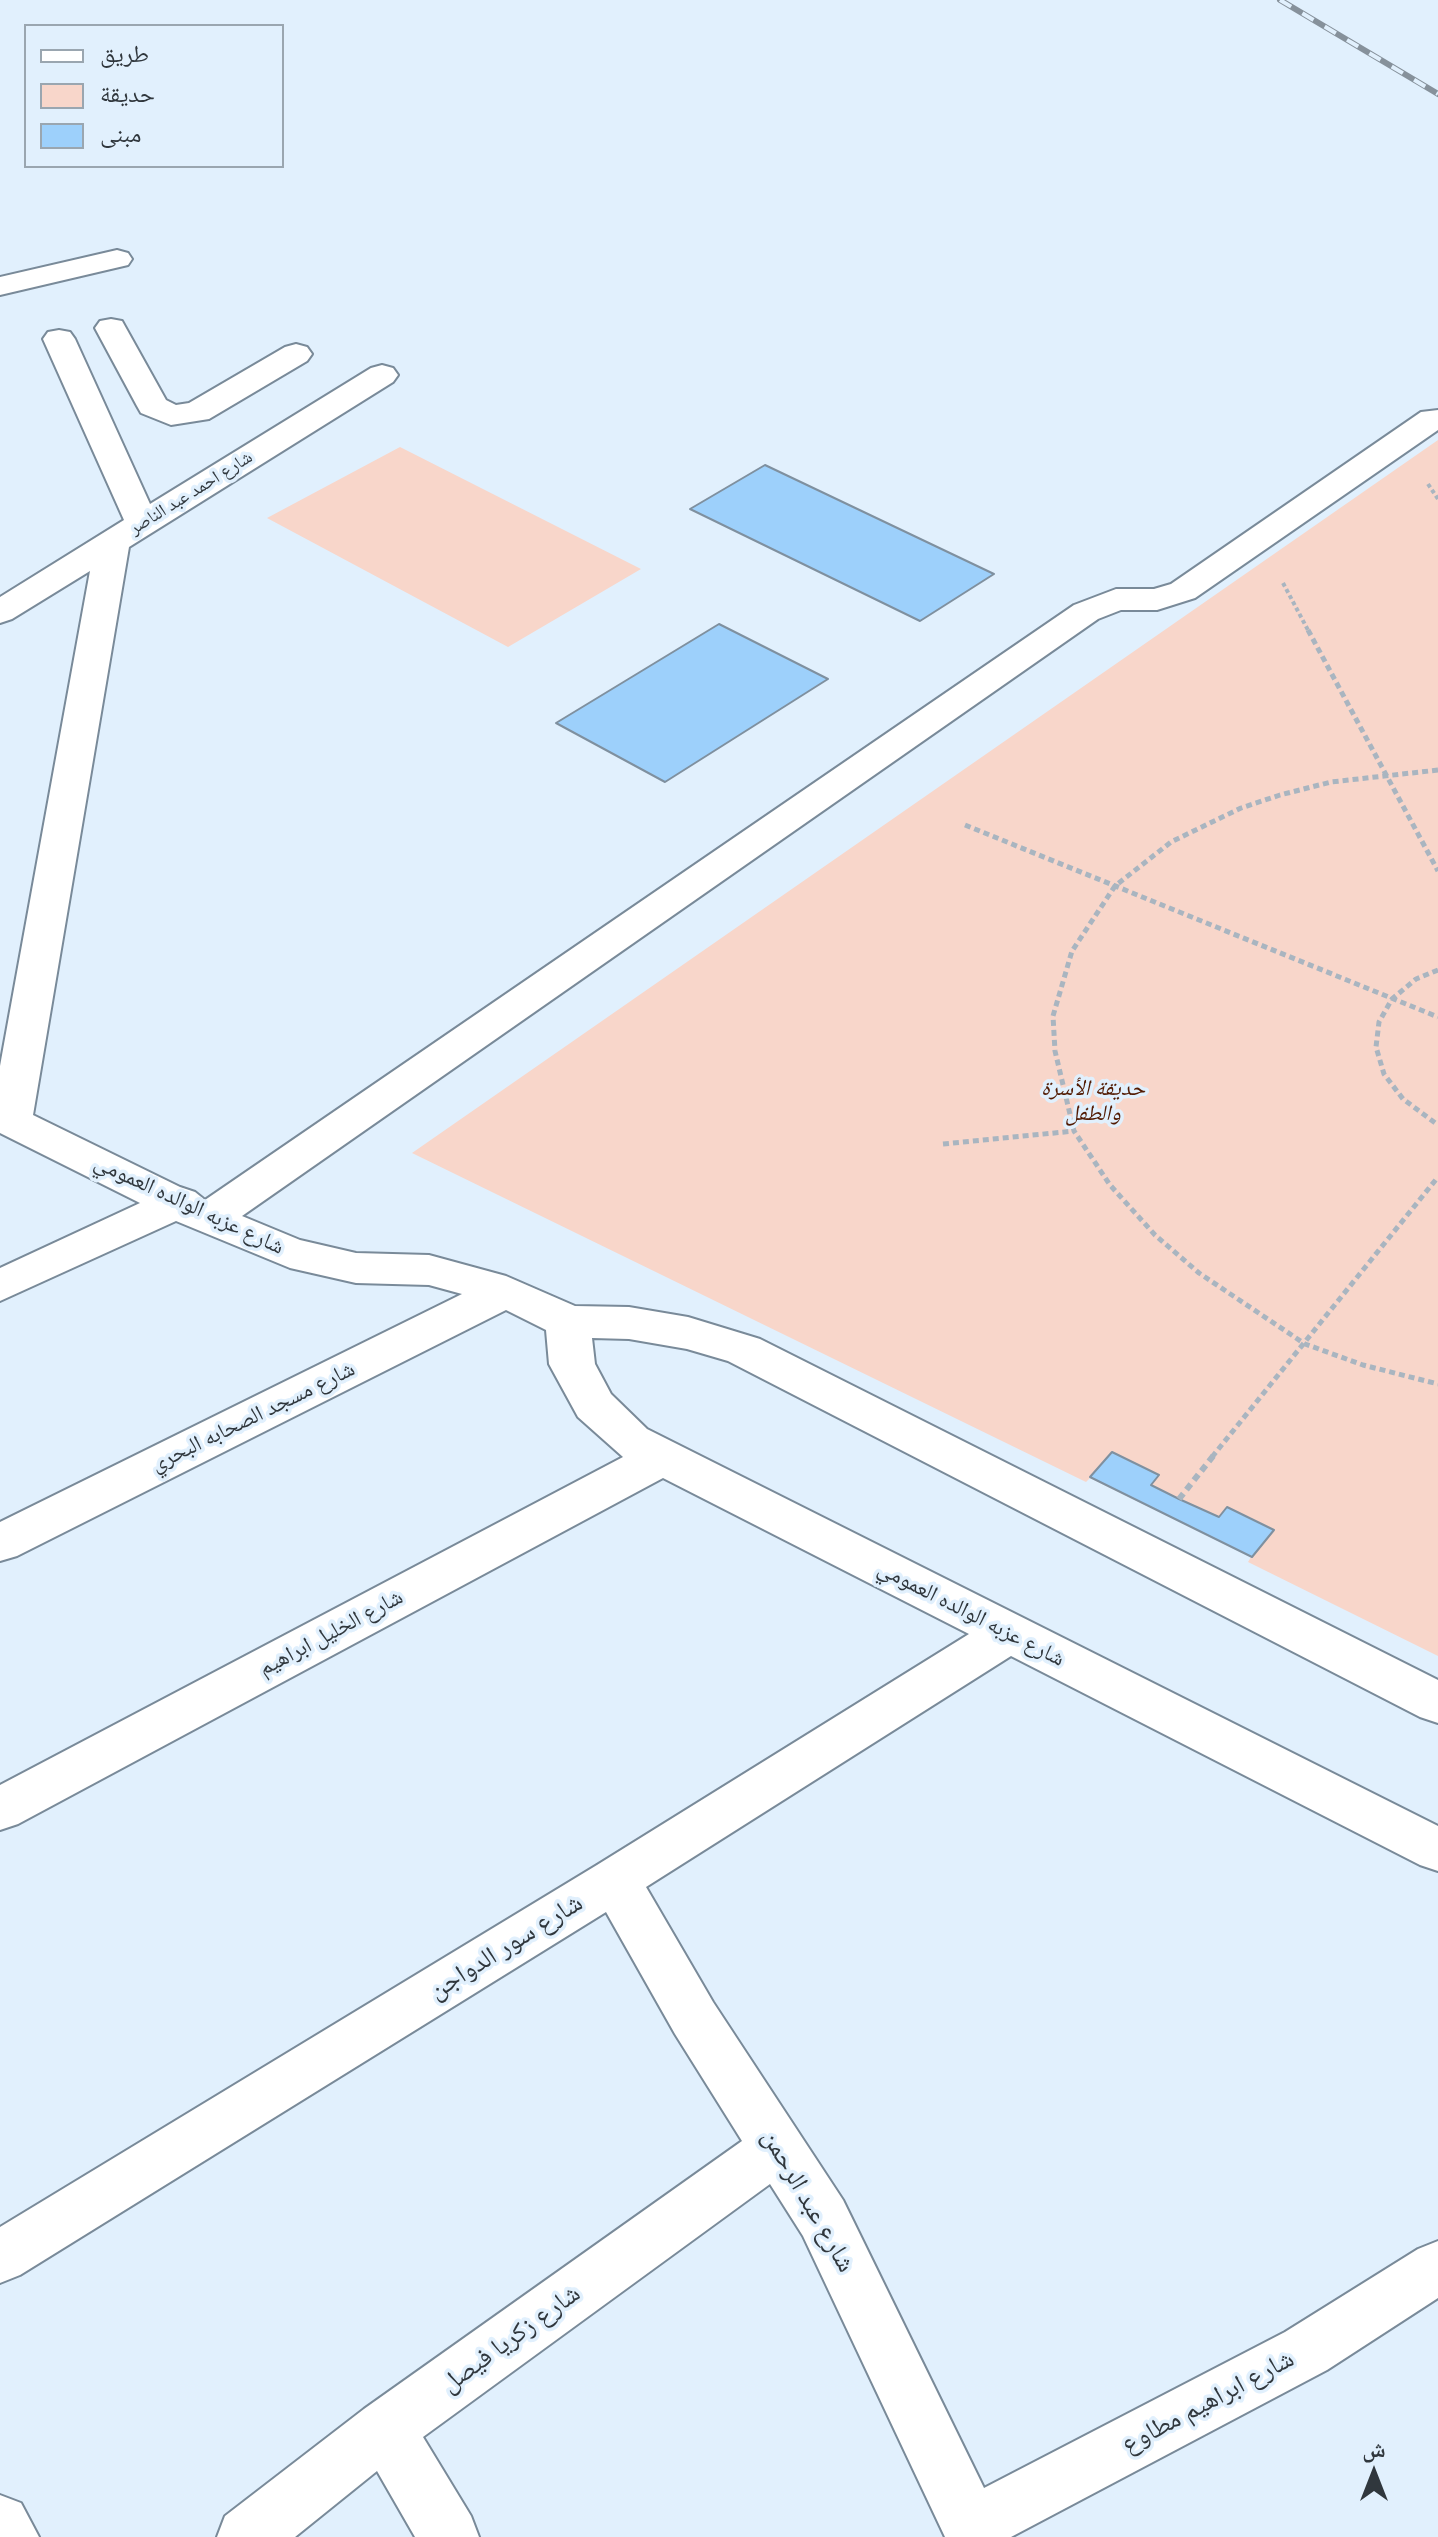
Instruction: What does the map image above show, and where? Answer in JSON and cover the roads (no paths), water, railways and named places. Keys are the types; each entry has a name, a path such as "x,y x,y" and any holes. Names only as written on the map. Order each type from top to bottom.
{"street":[{"path":"0,286 117,259"},
{"path":"5,1119 127,532 64,350 118,340 153,406 171,415 197,412 296,354"},
{"name":"شارع احمد عبد الناصر","path":"0,612 382,375"},
{"path":"0,1286 194,1210 1086,612 1116,600 1157,599 1183,591 1433,419"},
{"name":"شارع عزبه الوالده العمومي","path":"5,1119 290,1253 356,1268 429,1270 506,1291 568,1322 629,1323 688,1333 744,1350 1438,1703"},
{"name":"شارع مسجد الصحابه البحري","path":"0,1543 506,1291"},
{"name":"شارع عزبه الوالده العمومي","path":"568,1322 572,1364 594,1405 631,1441 1438,1850"},
{"name":"شارع الخليل ابراهيم","path":"0,1809 662,1457"},
{"name":"شارع سور الدواجن","path":"0,2257 615,1880 1009,1633"},
{"name":"شارع عبد الرحمن","path":"615,1880 694,2018 823,2218 973,2532"},
{"name":"شارع زكريا فيصل","path":"247,2537 385,2429 779,2146"},
{"name":"شارع ابراهيم مطاوع","path":"973,2532 1306,2351 1438,2267"},
{"path":"385,2429 449,2537"},
{"path":"0,2524 9,2537"}],"railway":[{"path":"1280,0 1438,94"}],"park label":[{"name":"حديقة الأسرة والطفل","path":"1093,1102"}]}
